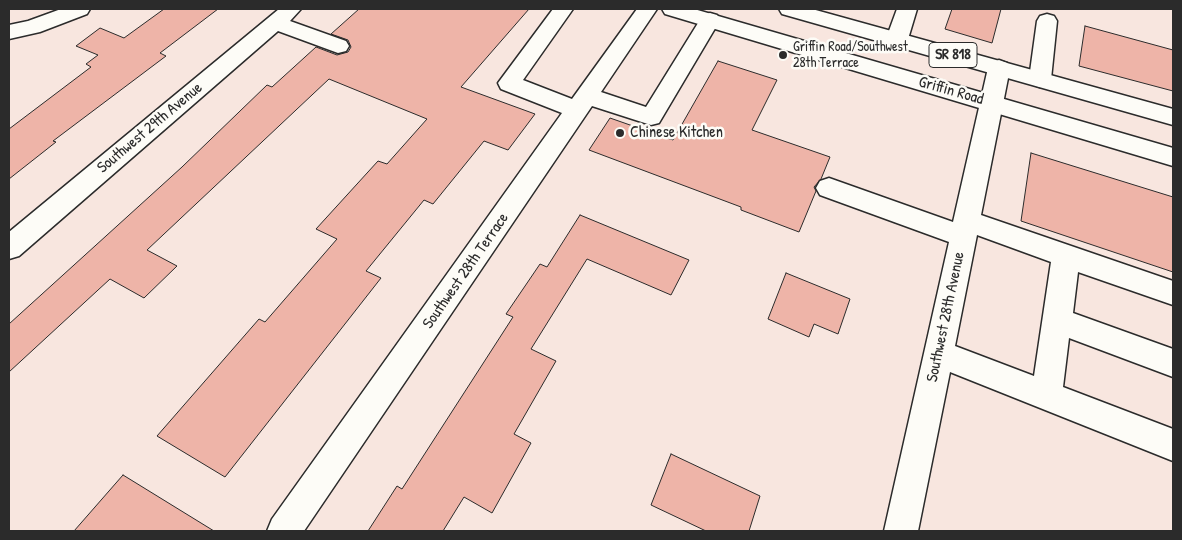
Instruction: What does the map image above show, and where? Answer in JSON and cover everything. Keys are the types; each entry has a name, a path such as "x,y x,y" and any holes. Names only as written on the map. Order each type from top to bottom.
{"street":[{"path":"9,32 33,27 80,9"},
{"path":"563,9 509,83 582,103 651,117 710,20"},
{"name":"Southwest 28th Terrace","path":"284,531 647,9"},
{"name":"Griffin Road","path":"672,9 1173,157"},
{"name":"SR 818","path":"789,9 1173,117"},
{"path":"897,39 907,9"},
{"path":"283,16 338,46"},
{"name":"Southwest 29th Avenue","path":"9,248 283,16"},
{"path":"1040,79 1047,21"},
{"name":"Southwest 28th Avenue","path":"901,531 937,353 999,68"},
{"path":"829,188 965,229 1066,256 1173,294"},
{"path":"1047,395 1066,256"},
{"path":"1057,320 1173,363"},
{"path":"937,353 1173,445"}],"building":[{"path":"164,9 218,9 160,53 166,56 53,141 56,142 9,179 9,129 91,67 86,64 98,55 76,46 100,28 124,38"},
{"path":"359,9 529,9 461,87 535,114 508,150 484,141 433,204 424,200 366,271 381,278 225,477 157,436 259,319 265,322 337,239 316,229 378,161 387,164 427,119 329,79 147,250 177,266 144,298 110,279 9,372 9,324 182,167 267,85 272,87 316,47 337,55 348,52 351,47 348,40 331,34"},
{"path":"952,9 1001,9 992,43 945,29"},
{"path":"1085,26 1173,50 1173,91 1079,66"},
{"path":"718,61 777,80 752,130 830,157 821,179 814,187 816,191 799,232 741,210 741,207 589,150 610,118 673,140"},
{"path":"1031,153 1173,197 1173,272 1021,221"},
{"path":"580,215 689,260 671,295 587,259 531,349 556,361 514,434 531,443 492,513 464,497 443,531 368,531 397,486 402,489 513,317 506,314 540,264 547,267"},
{"path":"786,273 850,299 838,334 814,324 809,337 768,319"},
{"path":"671,454 760,496 749,531 706,531 651,505"},
{"path":"123,475 214,531 74,531"}],"place":[{"name":"Griffin Road/Southwest 28th Terrace","path":"783,55"},
{"name":"Chinese Kitchen","path":"620,133"}]}
